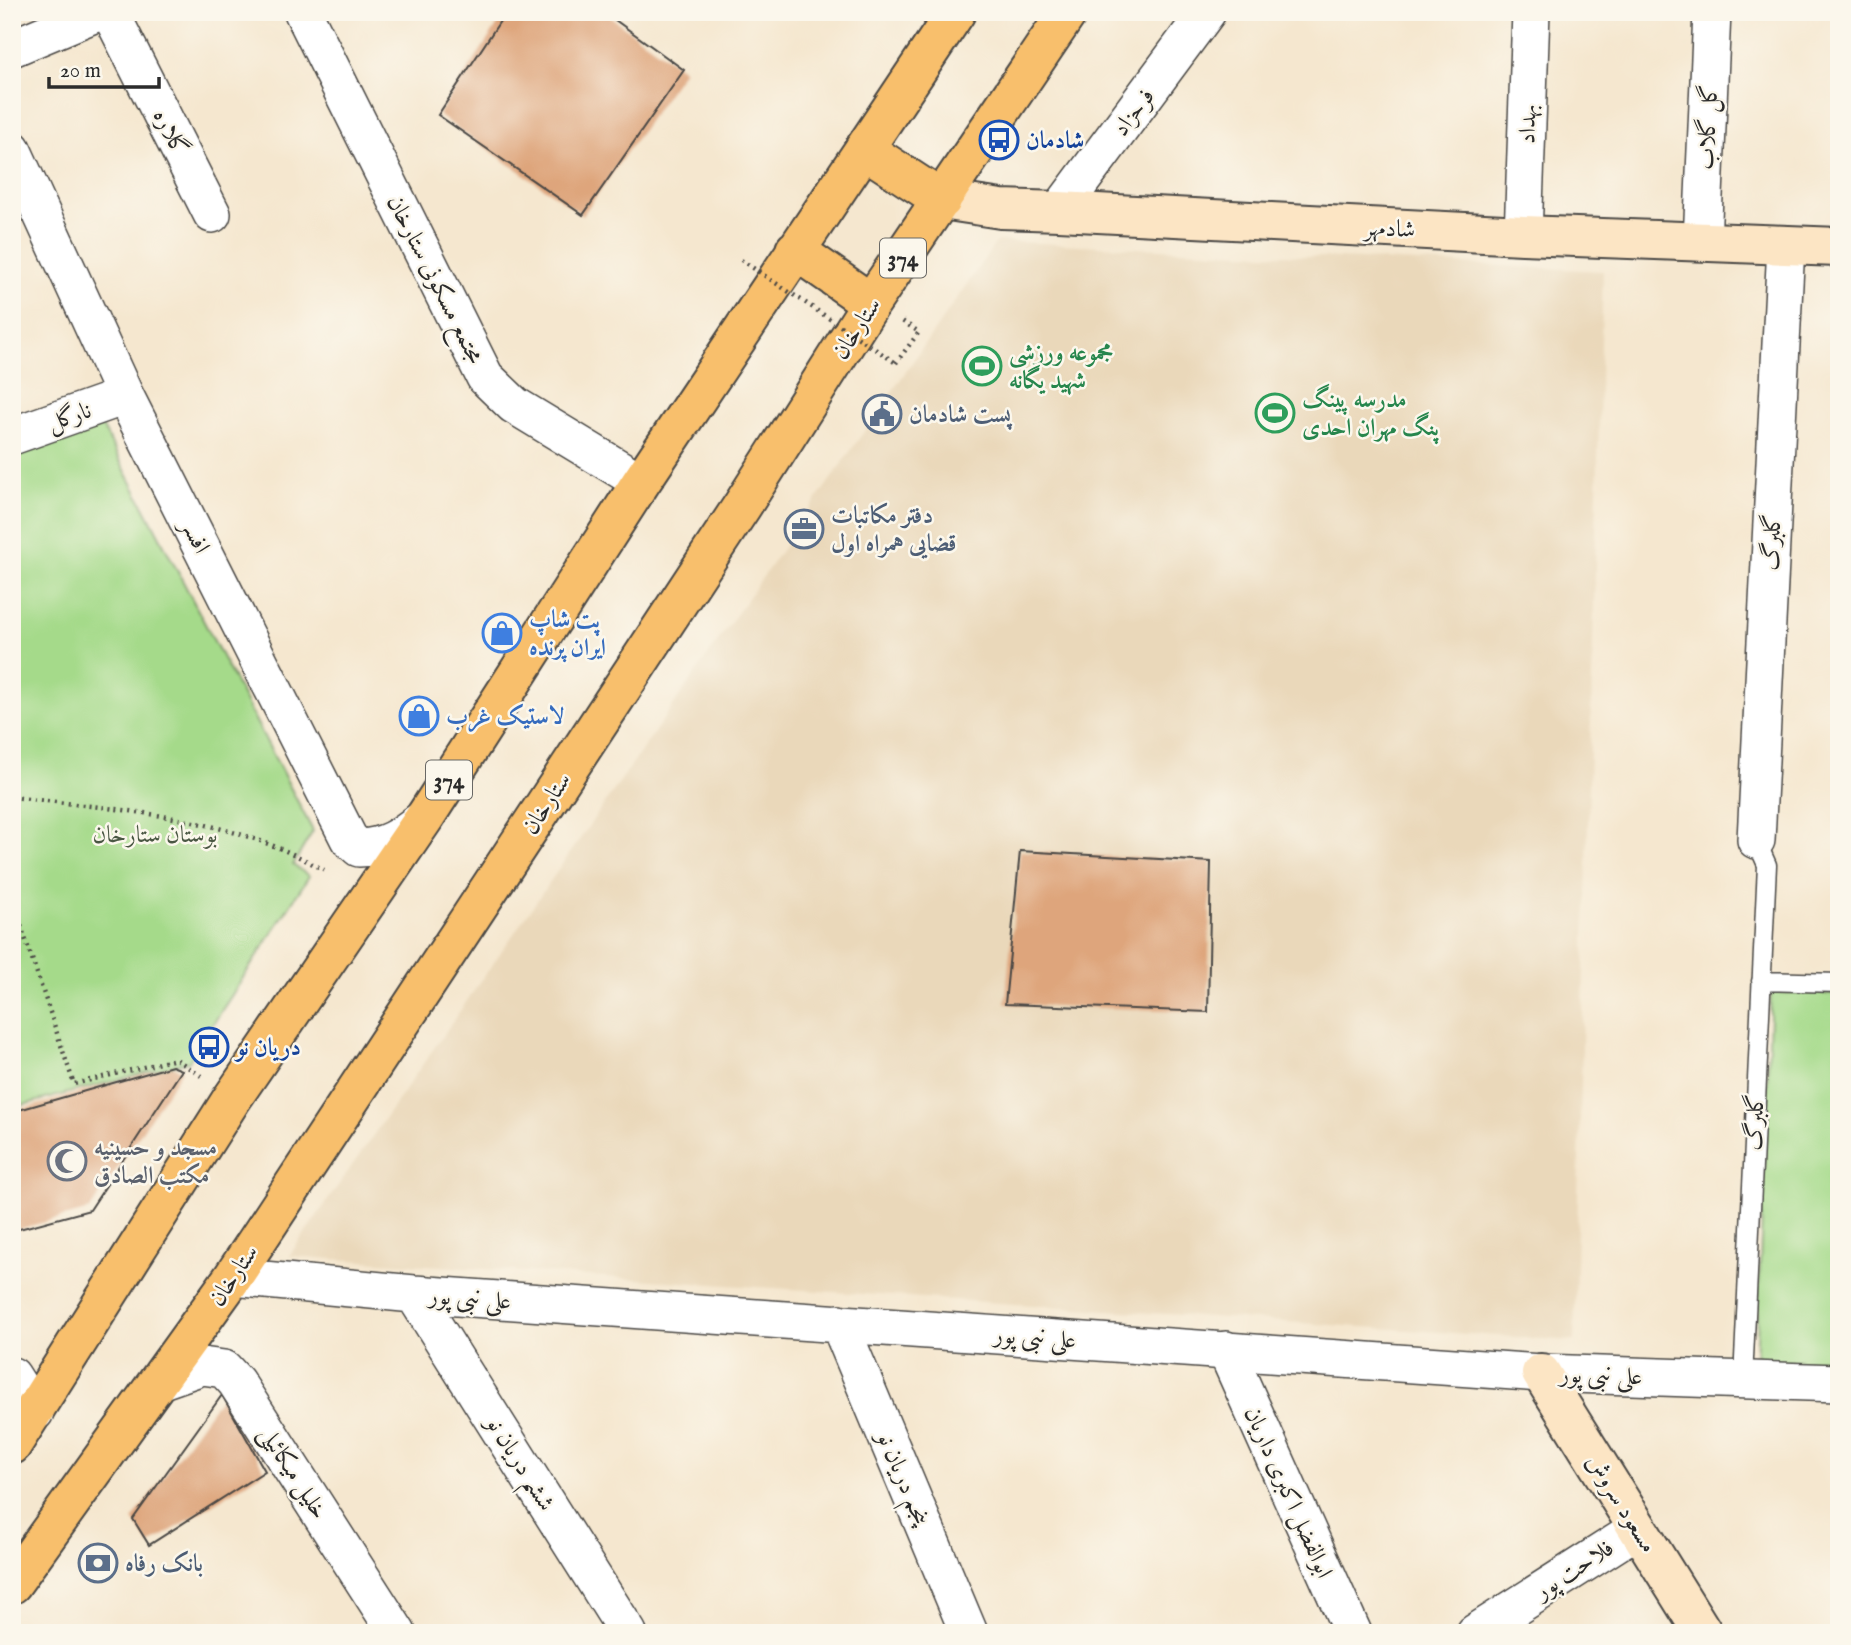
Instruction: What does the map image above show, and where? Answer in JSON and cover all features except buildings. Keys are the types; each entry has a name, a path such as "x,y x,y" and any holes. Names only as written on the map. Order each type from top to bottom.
{"main road":[{"name":"374","path":"12,1445 231,1100 425,817 641,482 956,12"},
{"name":"ستارخان","path":"12,1584 233,1277 734,517 871,303 1068,12"},
{"path":"864,149 942,200"},
{"name":"شادمهر","path":"942,200 1001,209 1523,235 1839,247"},
{"path":"795,250 871,303"},
{"name":"مسعود سروش","path":"1541,1373 1703,1633"}],"street":[{"path":"12,48 98,12"},
{"name":"گلاره","path":"110,12 212,214"},
{"name":"مجتمع مسکونی ستارخان","path":"303,12 485,377 514,405 641,482"},
{"name":"فرحزاد","path":"1059,211 1206,12"},
{"name":"بهداد","path":"1523,235 1531,12"},
{"name":"گل گلاب","path":"1702,242 1712,12"},
{"name":"افسر","path":"12,149 125,397 349,839 359,848 376,848 394,840 425,817"},
{"name":"گلبرگ","path":"1761,852 1786,245"},
{"name":"نارگل","path":"12,436 125,397"},
{"name":"علی نبی پور","path":"233,1277 414,1294 1541,1373 1839,1383"},
{"name":"ششم دریان نو","path":"414,1294 628,1633"},
{"name":"پنجم دریان‌ نو","path":"839,1323 969,1633"},
{"name":"ابوالفضل اکبری داریان","path":"1226,1350 1353,1633"},
{"name":"خلیل میکائیلی","path":"159,1381 202,1366 224,1369 236,1382 397,1633"},
{"path":"12,1376 35,1412"},
{"name":"فلاحت پور","path":"1475,1633 1638,1529"}],"lane":[{"name":"گلبرگ","path":"1743,1380 1761,981 1761,852"},
{"path":"1761,981 1839,983"}],"path":[{"path":"741,260 896,363 919,332"},
{"path":"12,797 195,822 255,839 302,857 370,896"},
{"path":"12,899 74,1084 176,1059 201,1076"}],"shaded area":[{"path":"997,241 1603,271 1574,1341 289,1256"}],"green space":[{"name":"بوستان ستارخان","path":"102,426 313,831 293,865 309,876 189,1061 12,1108 12,456"},
{"path":"1771,992 1839,994 1839,1368 1756,1363"}],"place":[{"name":"شادمان","path":"999,140"},
{"name":"مجموعه ورزشی شهید یگانه","path":"982,366"},
{"name":"مدرسه پینگ پنگ مهران احدی","path":"1275,413"},
{"name":"پست شادمان","path":"882,414"},
{"name":"دفتر مکاتبات قضایی همراه اول","path":"804,529"},
{"name":"پت شاپ ایران پرنده","path":"502,633"},
{"name":"لاستیک غرب","path":"419,716"},
{"name":"دریان نو","path":"209,1047"},
{"name":"مسجد و حسینیه مکتب الصادق","path":"67,1161"},
{"name":"بانک رفاه","path":"98,1563"}]}
